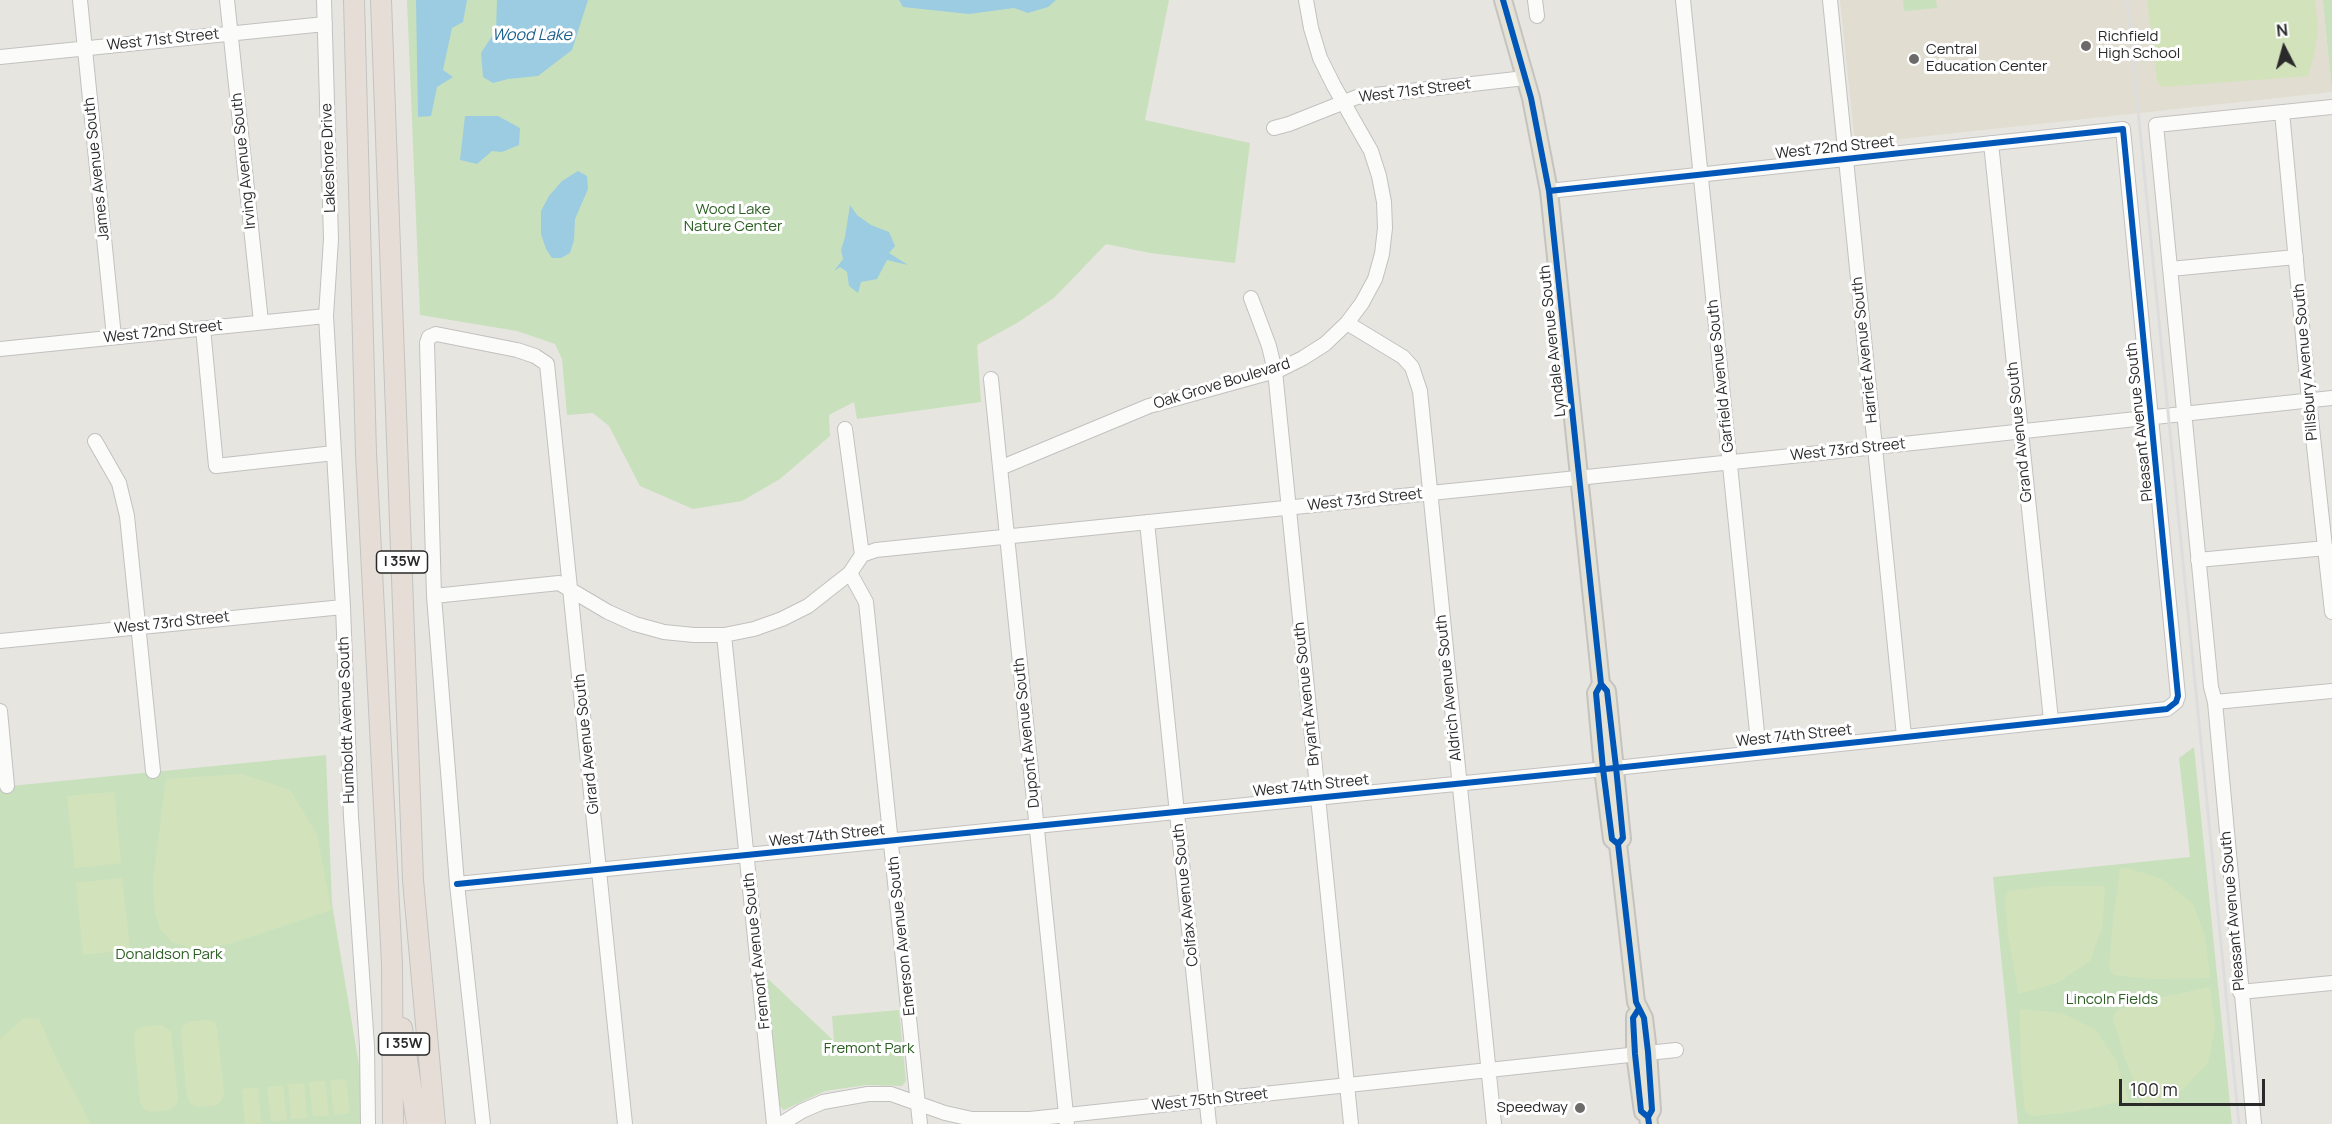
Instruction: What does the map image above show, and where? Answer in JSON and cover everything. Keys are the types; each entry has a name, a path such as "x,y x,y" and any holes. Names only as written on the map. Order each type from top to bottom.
{"highway":[{"name":"I 35W","path":"354,0 366,453 392,963 417,1124"},
{"name":"I 35W","path":"381,0 413,880 435,1124"},
{"path":"392,963 393,1124"}],"main road":[{"name":"Lyndale Avenue South","path":"1503,0 1525,78 1549,191 1600,684 1607,691 1612,839 1618,844 1638,1010 1634,1018 1652,1110 1648,1120"}],"street":[{"name":"James Avenue South","path":"80,0 114,337"},
{"name":"Irving Avenue South","path":"227,0 261,322"},
{"name":"Lakeshore Drive","path":"324,0 331,239 326,316"},
{"name":"Oak Grove Boulevard","path":"1000,468 1139,409 1275,371 1303,358 1325,344 1347,323 1362,303 1375,279 1382,254 1384,202 1371,151 1320,58 1306,0"},
{"path":"1535,0 1537,16"},
{"name":"Garfield Avenue South","path":"1683,0 1759,752"},
{"name":"Harriet Avenue South","path":"1830,0 1904,736"},
{"name":"West 71st Street","path":"0,57 326,24"},
{"name":"West 71st Street","path":"1274,128 1357,97 1525,78"},
{"path":"2282,112 2332,106"},
{"name":"Pleasant Avenue South","path":"2254,1124 2215,702 2211,687 2198,560 2156,125 2282,112"},
{"name":"Pillsbury Avenue South","path":"2282,112 2332,612"},
{"name":"West 72nd Street","path":"1549,191 2123,129"},
{"name":"Pleasant Avenue South","path":"2123,129 2178,696 2176,702 2167,709"},
{"name":"Grand Avenue South","path":"1991,143 2019,430 2051,720"},
{"path":"2170,269 2296,256"},
{"name":"Bryant Avenue South","path":"1251,298 1269,346 1275,371 1351,1124"},
{"name":"West 72nd Street","path":"0,349 326,316"},
{"name":"Humboldt Avenue South","path":"326,316 343,607 351,817 367,1047 368,1124"},
{"name":"Aldrich Avenue South","path":"1347,323 1403,357 1412,367 1420,391 1494,1124"},
{"path":"203,328 216,465 334,453"},
{"name":"Girard Avenue South","path":"434,596 427,343 429,338 436,334 517,350 535,356 547,364 572,589 625,1124"},
{"name":"Dupont Avenue South","path":"991,379 1067,1120"},
{"name":"West 73rd Street","path":"862,555 876,550 2332,398"},
{"path":"483,1124 457,884 434,596 559,583 608,612 635,624 664,632 694,636 724,635 782,620 808,606 850,573 862,555 845,429"},
{"path":"95,441 119,483 123,499 153,771"},
{"name":"Colfax Avenue South","path":"1147,522 1209,1124"},
{"path":"2198,560 2326,548"},
{"name":"Emerson Avenue South","path":"850,573 866,602 920,1124"},
{"name":"West 73rd Street","path":"0,641 343,607"},
{"name":"Fremont Avenue South","path":"724,635 774,1124"},
{"path":"2215,702 2332,691"},
{"name":"West 74th Street","path":"457,884 1610,768 2167,709"},
{"path":"0,711 7,786"},
{"path":"2240,992 2332,982"},
{"name":"West 75th Street","path":"781,1124 812,1107 845,1097 868,1094 891,1094 945,1113 972,1119 1067,1120 1207,1101 1676,1050"}],"shaded area":[{"name":"Richfield High School","path":"1840,0 2323,0 2332,92 1855,144"}],"green space":[{"name":"Wood Lake Nature Center","path":"407,0 1169,0 1145,120 1250,143 1235,263 1150,253 1106,244 1054,298 1017,323 977,345 981,402 857,419 854,402 829,415 830,436 780,479 742,501 693,509 640,486 609,426 593,413 567,415 562,359 555,344 517,331 420,315"},
{"path":"1903,0 1936,0 1937,8 1904,11"},
{"path":"2147,0 2315,0 2318,27 2315,51 2308,76 2162,87 2157,81"},
{"path":"2323,0 2332,0 2332,92"},
{"name":"Lincoln Fields","path":"2194,747 2232,1124 2018,1124 1993,877 2190,857 2179,758"},
{"name":"Donaldson Park","path":"326,755 332,904 364,1095 362,1124 0,1124 0,787"},
{"path":"242,774 290,790 317,834 331,910 229,944 191,948 172,942 160,929 155,913 153,882 166,779"},
{"path":"114,792 121,863 75,868 67,796"},
{"path":"2120,868 2162,879 2193,904 2205,937 2210,978 2153,979 2114,975 2109,969"},
{"path":"122,878 130,950 83,955 76,883"},
{"path":"2048,886 2105,886 2102,928 2090,961 2059,982 2019,994 2008,937 2005,897 2009,891"},
{"name":"Fremont Park","path":"764,975 834,1041 832,1016 899,1010 906,1081 902,1086 866,1085 825,1091 784,1110 777,1104"},
{"path":"2210,987 2215,1027 2208,1063 2182,1090 2145,1109 2124,1056 2113,1018 2117,1010"},
{"path":"2020,1009 2062,1013 2096,1030 2117,1062 2128,1100 2072,1112 2031,1116 2025,1111 2021,1072"},
{"path":"24,1018 39,1019 55,1056 91,1124 0,1124 0,1039"},
{"path":"207,1020 214,1022 217,1028 224,1094 217,1105 198,1107 191,1104 187,1097 181,1033 182,1026 188,1022"},
{"path":"162,1025 171,1032 178,1099 176,1105 170,1110 151,1112 144,1109 140,1102 134,1036 141,1027"},
{"path":"346,1079 350,1113 334,1115 330,1080"},
{"path":"325,1081 329,1115 313,1117 309,1082"},
{"path":"304,1083 307,1118 291,1119 288,1085"},
{"path":"283,1085 287,1120 271,1122 267,1087"},
{"path":"258,1087 261,1123 245,1124 242,1089"}],"water":[{"path":"416,0 467,0 463,22 452,28 443,70 453,77 437,87 431,116 418,117"},
{"name":"Wood Lake","path":"497,0 588,0 572,50 538,76 493,83 483,77 481,53 496,30"},
{"path":"899,0 1056,0 1048,7 1028,13 1014,8 969,14 903,7"},
{"path":"465,116 498,116 520,128 519,145 502,152 492,151 477,164 460,160"},
{"path":"578,171 587,176 588,189 575,219 574,240 570,253 561,258 552,258 541,234 541,211 549,196 562,181"},
{"path":"850,205 857,215 871,225 889,232 895,246 889,253 908,265 887,260 877,279 861,282 858,293 849,286 847,272 840,267 834,271 843,259 841,250"}],"railway":[{"path":"2127,0 2239,1124"}],"cycle path":[{"path":"1503,0 1531,98 1549,191 1601,684 1596,693 1603,769 1612,839 1618,844 1636,1002 1644,1018 1652,1110 1648,1117 1649,1124"},
{"path":"457,884 1625,767 2167,709 2176,702 2178,696 2123,129 1549,191"},
{"path":"1601,684 1607,691 1616,767 1623,838 1618,844"},
{"path":"1638,1010 1633,1018 1635,1054 1641,1111 1648,1117"}],"place":[{"name":"Richfield High School","path":"2086,46"},
{"name":"Central Education Center","path":"1914,59"},
{"name":"Speedway","path":"1580,1108"}]}
